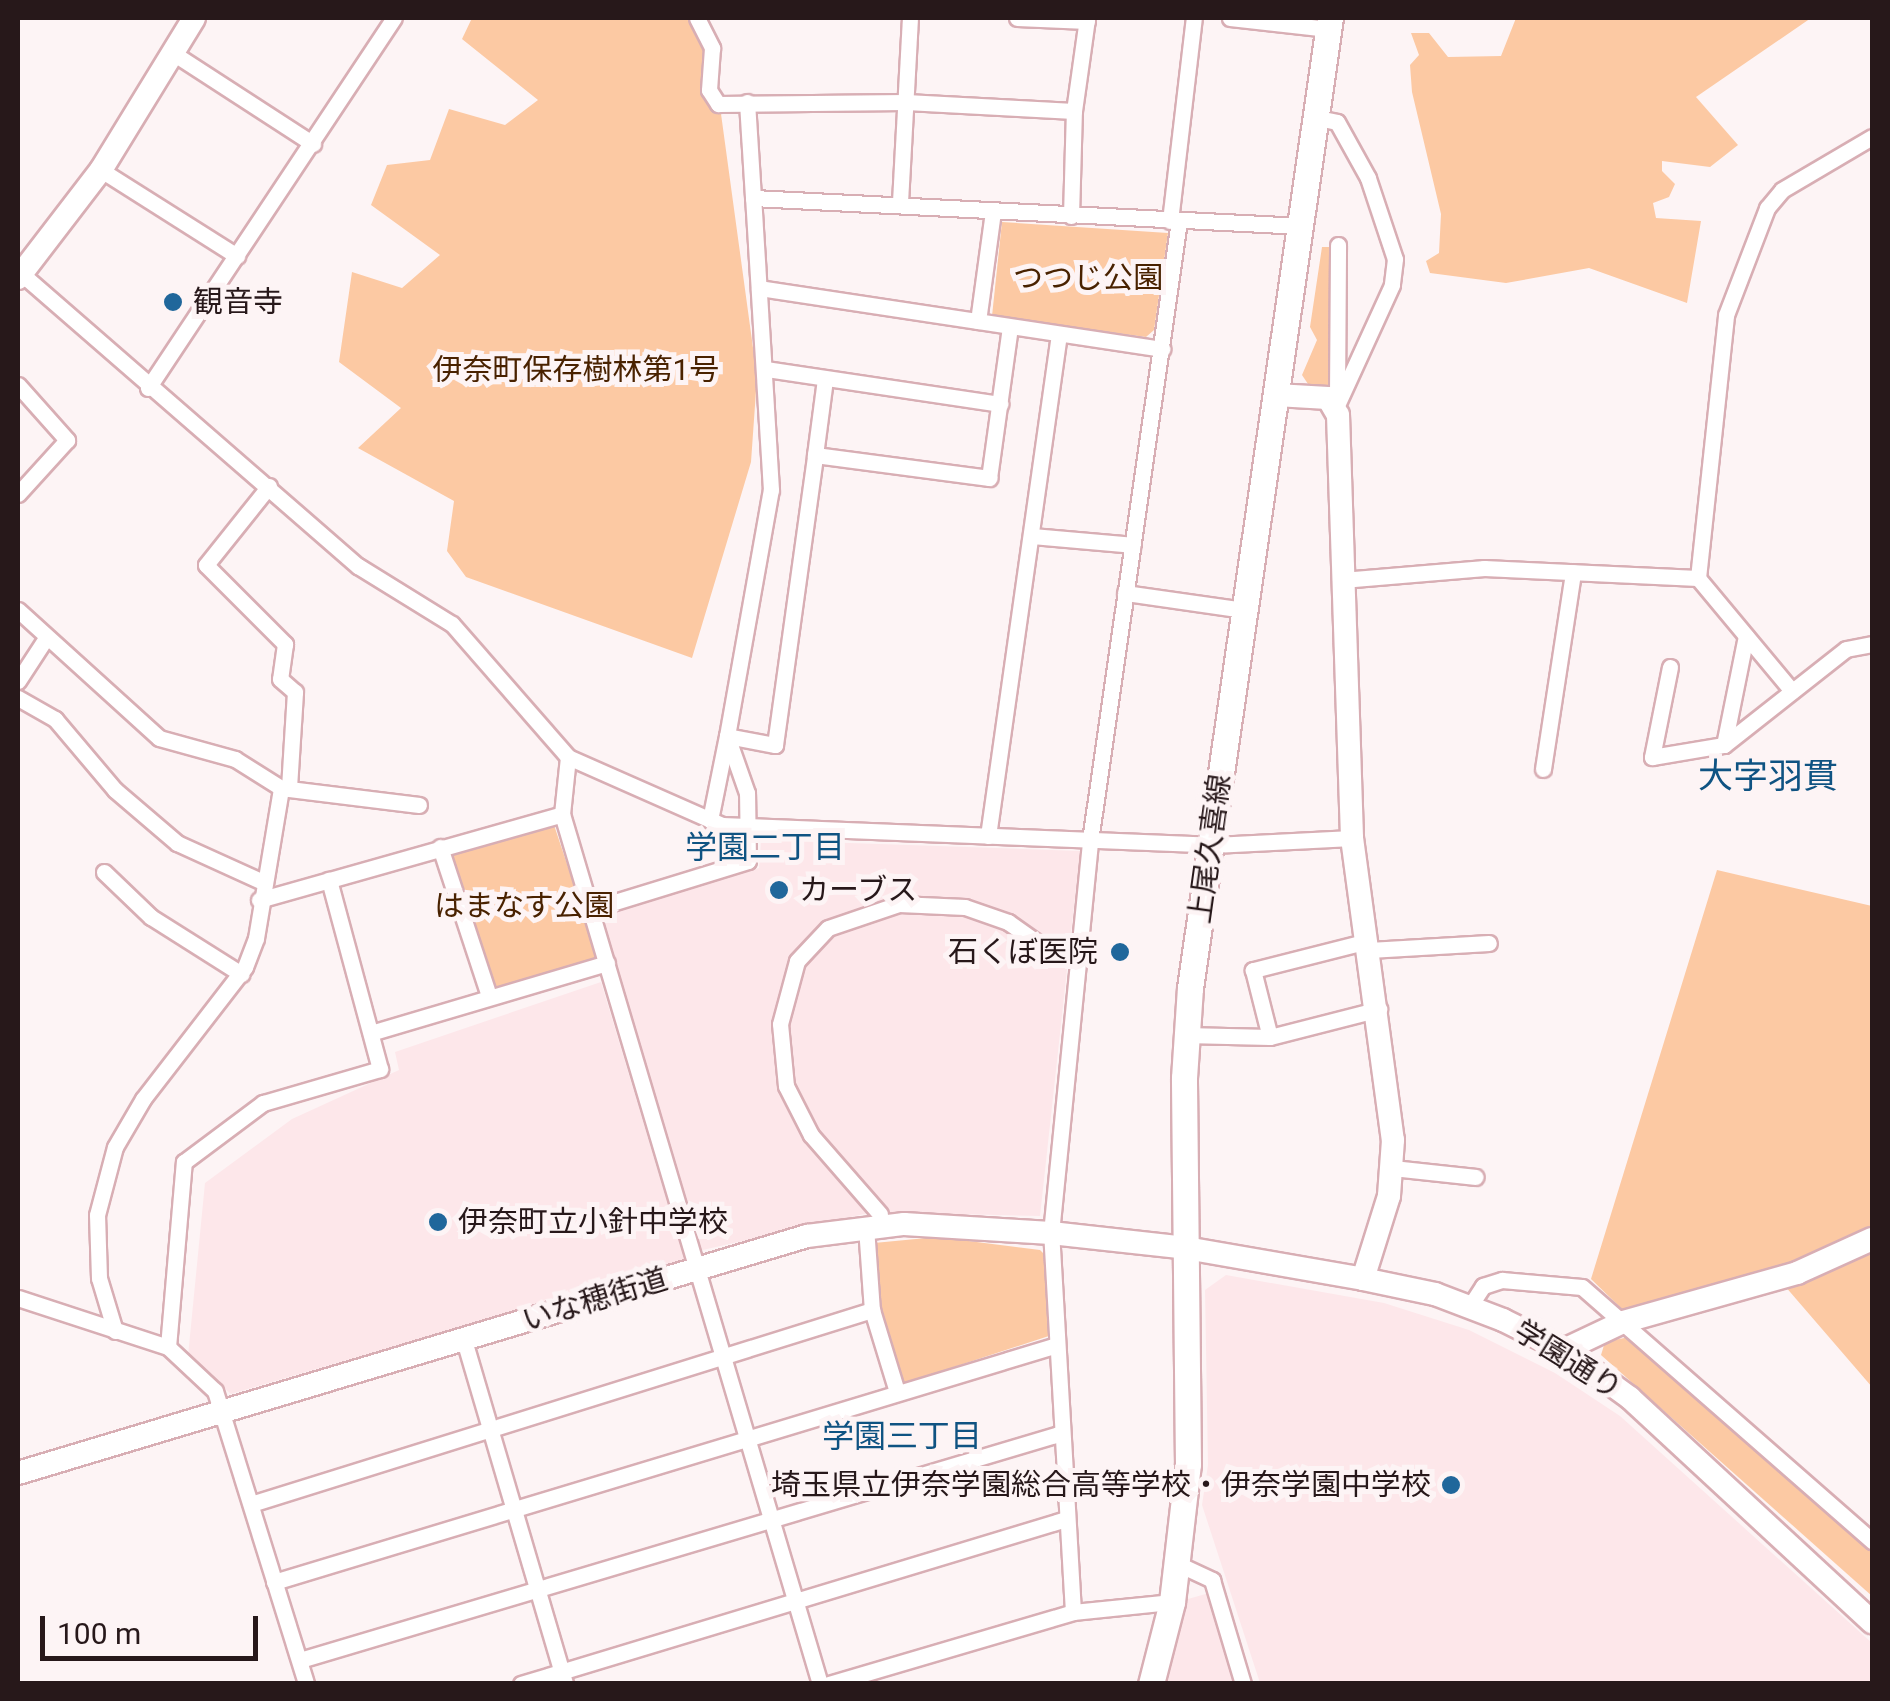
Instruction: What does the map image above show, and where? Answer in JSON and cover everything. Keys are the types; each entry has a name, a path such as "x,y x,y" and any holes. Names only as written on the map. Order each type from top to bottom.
{"main road":[{"name":"上尾久喜線","path":"1151,1684 1178,1564 1189,1423 1186,1035 1329,23"}],"street":[{"path":"194,18 101,170 20,276 358,566 452,624 568,757 710,820 748,827 1211,845 1352,838"},
{"path":"148,388 394,18"},
{"path":"697,18 712,48 709,90 718,104 906,102 1074,111"},
{"path":"900,202 910,18"},
{"path":"1016,18 1087,19 1074,111 1071,216"},
{"path":"1073,1612 1050,1233 1090,841 1162,348 1194,18"},
{"path":"1230,18 1329,23"},
{"path":"173,53 313,144"},
{"path":"710,820 771,490 747,102"},
{"path":"1318,118 1337,122 1368,178 1395,259 1392,285 1337,405"},
{"path":"1792,691 1698,578 1726,316 1767,208 1782,190 1872,137"},
{"path":"101,170 238,256"},
{"path":"753,198 900,202 994,212 1302,226"},
{"path":"978,321 994,212"},
{"path":"1338,244 1337,405 1352,838 1379,1009 1393,1168 1363,1279"},
{"path":"759,288 1162,348"},
{"path":"815,455 989,478 1010,327"},
{"path":"988,836 1060,334"},
{"path":"766,369 1000,404"},
{"path":"727,736 775,745 824,379"},
{"path":"18,385 67,440 18,494"},
{"path":"1276,395 1328,398 1337,405"},
{"path":"18,414 31,400"},
{"path":"115,1331 99,1278 97,1215 115,1147 144,1099 241,974 256,938 259,900 285,788 295,692 280,678 287,664 284,644 206,565 269,486"},
{"path":"1031,536 1133,544"},
{"path":"1342,580 1484,568 1698,578"},
{"path":"1542,770 1573,572"},
{"path":"1125,593 1244,610"},
{"path":"18,610 160,738 235,759 285,788 419,805"},
{"path":"1724,745 1746,636"},
{"path":"18,681 46,638"},
{"path":"1670,667 1652,757 1724,745 1846,648 1872,644"},
{"path":"18,698 54,719 115,790 177,843 263,882"},
{"path":"592,909 748,861 747,793 727,736"},
{"path":"568,757 562,814 820,1684"},
{"path":"259,900 562,814"},
{"path":"440,848 488,996"},
{"path":"104,872 151,918 241,974"},
{"path":"168,1347 184,1162 264,1103 380,1068 374,1032 329,880"},
{"path":"897,1392 872,1310 873,1221 811,1135 786,1086 780,1024 796,960 828,928 899,904 965,907 1008,922 1042,946 1078,948"},
{"path":"1270,1036 1253,970 1369,946 1488,943"},
{"path":"374,1032 607,964"},
{"path":"1186,1035 1270,1036 1379,1009"},
{"path":"1393,1168 1476,1176"},
{"name":"いな穂街道","path":"18,1473 695,1268 873,1221 1050,1233 1186,1248"},
{"path":"1564,1350 1624,1322 1797,1273 1872,1238"},
{"name":"学園通り","path":"1186,1248 1363,1279 1470,1306 1564,1350 1662,1425 1872,1622"},
{"path":"1470,1306 1483,1286 1502,1280 1582,1286 1872,1541"},
{"path":"18,1298 168,1347 215,1391 225,1411 306,1684"},
{"path":"251,1504 487,1426 872,1310"},
{"path":"464,1340 564,1677"},
{"path":"274,1582 1057,1345"},
{"path":"300,1660 1062,1433"},
{"path":"521,1684 564,1677 795,1599 1066,1520"},
{"path":"1178,1564 1212,1580 1243,1684"},
{"path":"829,1684 1073,1612 1172,1602"}],"shaded area":[{"path":"761,840 1080,851 1040,1216 873,1212 698,1251 601,919 603,912 759,868"},
{"name":"伊奈町立小針中学校","path":"601,982 685,1261 231,1394 188,1356 205,1183 292,1119 399,1070 395,1052"},
{"name":"埼玉県立伊奈学園総合高等学校・伊奈学園中学校","path":"1226,1275 1384,1303 1469,1330 1555,1373 1620,1416 1872,1643 1872,1683 1260,1683 1202,1505 1208,1465 1205,1290"},
{"path":"1209,1593 1237,1683 1167,1684 1188,1599"}],"green space":[{"name":"伊奈町保存樹林第1号","path":"472,18 694,18 712,48 757,377 751,462 692,658 466,577 447,551 454,501 358,448 401,408 339,362 352,272 402,288 440,255 371,205 387,165 430,160 449,109 505,125 538,100 462,39"},
{"path":"1516,18 1811,18 1696,97 1738,145 1710,167 1662,161 1662,171 1675,184 1669,197 1653,203 1656,218 1701,221 1687,303 1589,268 1506,283 1430,273 1426,261 1439,253 1441,214 1412,92 1410,65 1419,55 1411,33 1429,33 1448,57 1501,56"},
{"name":"つつじ公園","path":"1002,222 1168,233 1154,330 1146,337 992,316"},
{"path":"1322,247 1333,247 1332,387 1308,384 1302,375 1317,340 1310,327"},
{"name":"はまなす公園","path":"553,822 598,957 495,990 450,860 453,852"},
{"path":"1717,870 1872,906 1872,1387 1772,1271 1624,1311 1591,1279"},
{"path":"937,1237 1040,1250 1046,1256 1052,1335 905,1383 899,1379 876,1307 874,1243"},
{"path":"1629,1337 1872,1550 1872,1596 1601,1355 1605,1342"}],"place":[{"name":"観音寺","path":"173,302"},
{"name":"カーブス","path":"779,890"},
{"name":"石くぼ医院","path":"1120,952"},
{"name":"伊奈町立小針中学校","path":"438,1222"},
{"name":"埼玉県立伊奈学園総合高等学校・伊奈学園中学校","path":"1451,1485"}],"district":[{"name":"大字羽貫","path":"1768,777"},
{"name":"学園二丁目","path":"765,847"},
{"name":"学園三丁目","path":"902,1436"}]}
